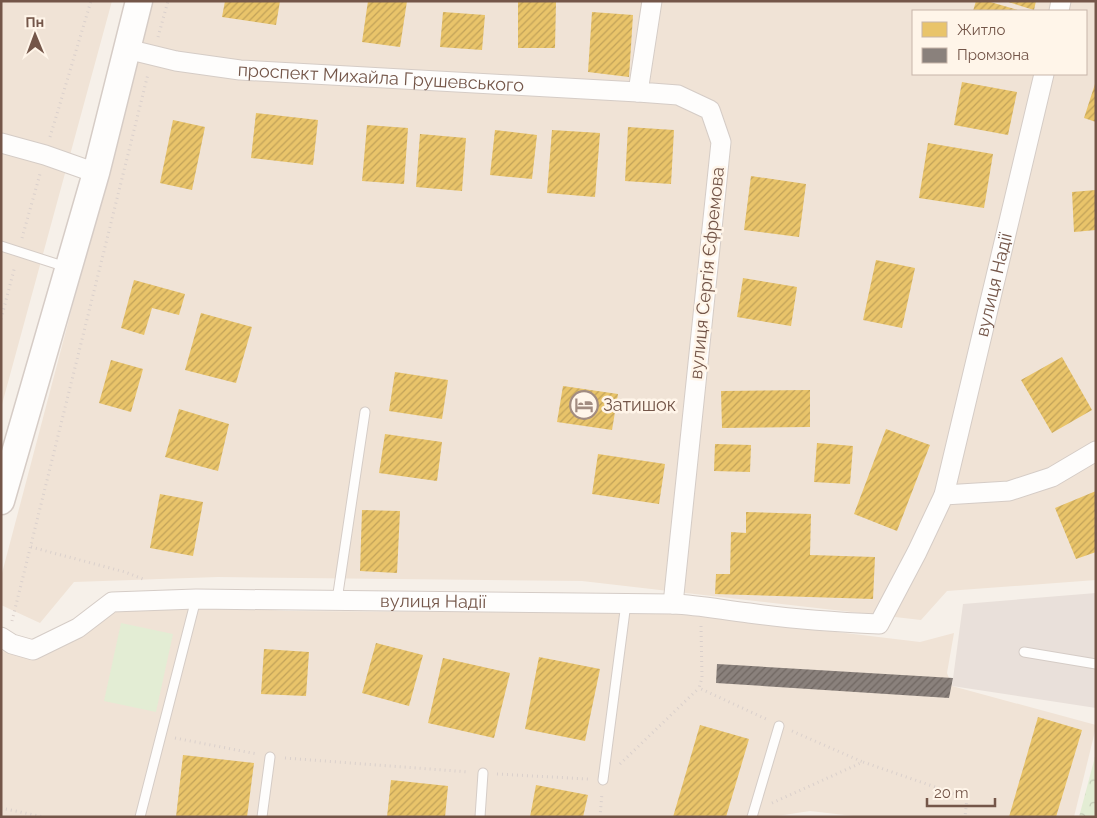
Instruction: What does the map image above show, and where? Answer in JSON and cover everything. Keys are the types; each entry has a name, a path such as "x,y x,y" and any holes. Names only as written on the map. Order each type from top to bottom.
{"street":[{"path":"1,501 96,173 139,1"},
{"path":"638,92 652,1"},
{"name":"проспект Михайла Грушевського","path":"128,47 135,51 176,61 240,70 638,92"},
{"name":"вулиця Надії","path":"4,639 12,644 33,650 78,628 112,602 196,599 701,605 747,613 815,621 879,624 917,552 944,495 1044,75"},
{"name":"вулиця Сергія Єфремова","path":"638,92 678,95 710,110 721,142 673,604"},
{"path":"1,143 45,155 96,173"},
{"path":"944,495 1009,491 1052,477 1096,451"}],"lane":[{"path":"1,246 68,268"},
{"path":"337,600 365,412"},
{"path":"140,817 196,599"},
{"path":"603,780 626,603"},
{"path":"1024,652 1096,664"},
{"path":"752,814 779,726"},
{"path":"262,817 270,757"},
{"path":"480,817 483,773"}],"path":[{"path":"4,639 31,547 153,54 168,1"},
{"path":"31,547 125,572 152,582"},
{"path":"701,605 702,678 700,688 779,726 863,762 967,798 965,817"},
{"path":"162,736 270,757 483,773"},
{"path":"752,814 863,762"},
{"path":"600,817 603,780"},
{"path":"1,808 44,817"}],"shaded area":[{"path":"1,1 112,1 1,408"},
{"path":"153,1 1096,1 1096,580 947,591 921,620 582,581 218,577 74,582 40,623 1,605 1,577"},
{"path":"1096,593 1096,708 952,686 963,604"},
{"path":"147,603 289,611 679,613 920,642 954,633 947,673 952,686 1096,725 1096,727 1074,817 862,817 810,811 771,817 1,817 1,651 37,655 60,645 113,613"}],"green space":[{"path":"121,623 173,634 156,712 104,701"},
{"path":"1096,753 1096,817 1079,817"}],"building: Житло":[{"path":"225,1 280,1 276,25 222,17"},
{"path":"368,1 407,1 400,47 362,42"},
{"path":"976,1 987,1 1018,10 973,10"},
{"path":"1005,1 1036,1 1034,10"},
{"path":"518,2 556,2 555,48 518,48"},
{"path":"443,12 485,15 482,50 440,47"},
{"path":"592,12 633,15 629,77 588,72"},
{"path":"962,82 1017,92 1008,135 954,125"},
{"path":"1096,84 1096,122 1084,118"},
{"path":"256,113 318,120 313,165 251,158"},
{"path":"173,120 205,127 192,190 160,183"},
{"path":"367,125 408,128 404,184 362,181"},
{"path":"628,127 674,130 671,184 625,181"},
{"path":"495,130 537,135 532,179 490,175"},
{"path":"552,130 600,133 595,197 547,193"},
{"path":"420,134 466,138 462,191 416,187"},
{"path":"928,143 993,154 984,208 919,198"},
{"path":"751,176 806,184 799,237 744,230"},
{"path":"1096,190 1096,230 1074,232 1072,192"},
{"path":"876,260 915,268 902,328 863,320"},
{"path":"743,278 797,287 791,326 737,317"},
{"path":"134,280 185,294 179,315 152,308 144,335 121,328"},
{"path":"201,313 252,327 236,383 185,370"},
{"path":"1062,357 1092,410 1052,433 1021,380"},
{"path":"111,360 143,369 131,412 99,403"},
{"path":"395,372 448,380 442,419 389,411"},
{"path":"563,386 618,394 612,430 557,422"},
{"path":"810,390 810,427 722,428 721,391"},
{"path":"179,409 229,424 218,471 165,457"},
{"path":"886,429 930,445 897,531 854,514"},
{"path":"385,434 442,442 437,481 379,473"},
{"path":"817,443 853,446 850,484 814,482"},
{"path":"715,444 751,445 750,472 714,471"},
{"path":"598,454 665,464 659,504 592,494"},
{"path":"1096,491 1096,552 1076,559 1055,508"},
{"path":"160,494 203,502 193,556 150,548"},
{"path":"362,510 400,511 397,573 360,571"},
{"path":"746,512 811,514 810,555 875,557 873,599 715,594 716,574 730,574 731,532 746,533"},
{"path":"376,643 423,655 409,706 362,693"},
{"path":"264,649 309,652 306,696 261,694"},
{"path":"539,657 600,669 585,741 525,729"},
{"path":"443,658 510,673 494,738 428,723"},
{"path":"1038,717 1082,730 1056,817 1009,817"},
{"path":"700,725 749,739 726,817 673,817"},
{"path":"183,755 254,763 247,817 176,817"},
{"path":"391,780 448,786 445,817 387,817"},
{"path":"536,785 588,795 583,817 530,817"}],"building: Промзона":[{"path":"717,664 953,678 949,698 716,683"}],"place":[{"name":"Затишок","path":"584,405"}]}
